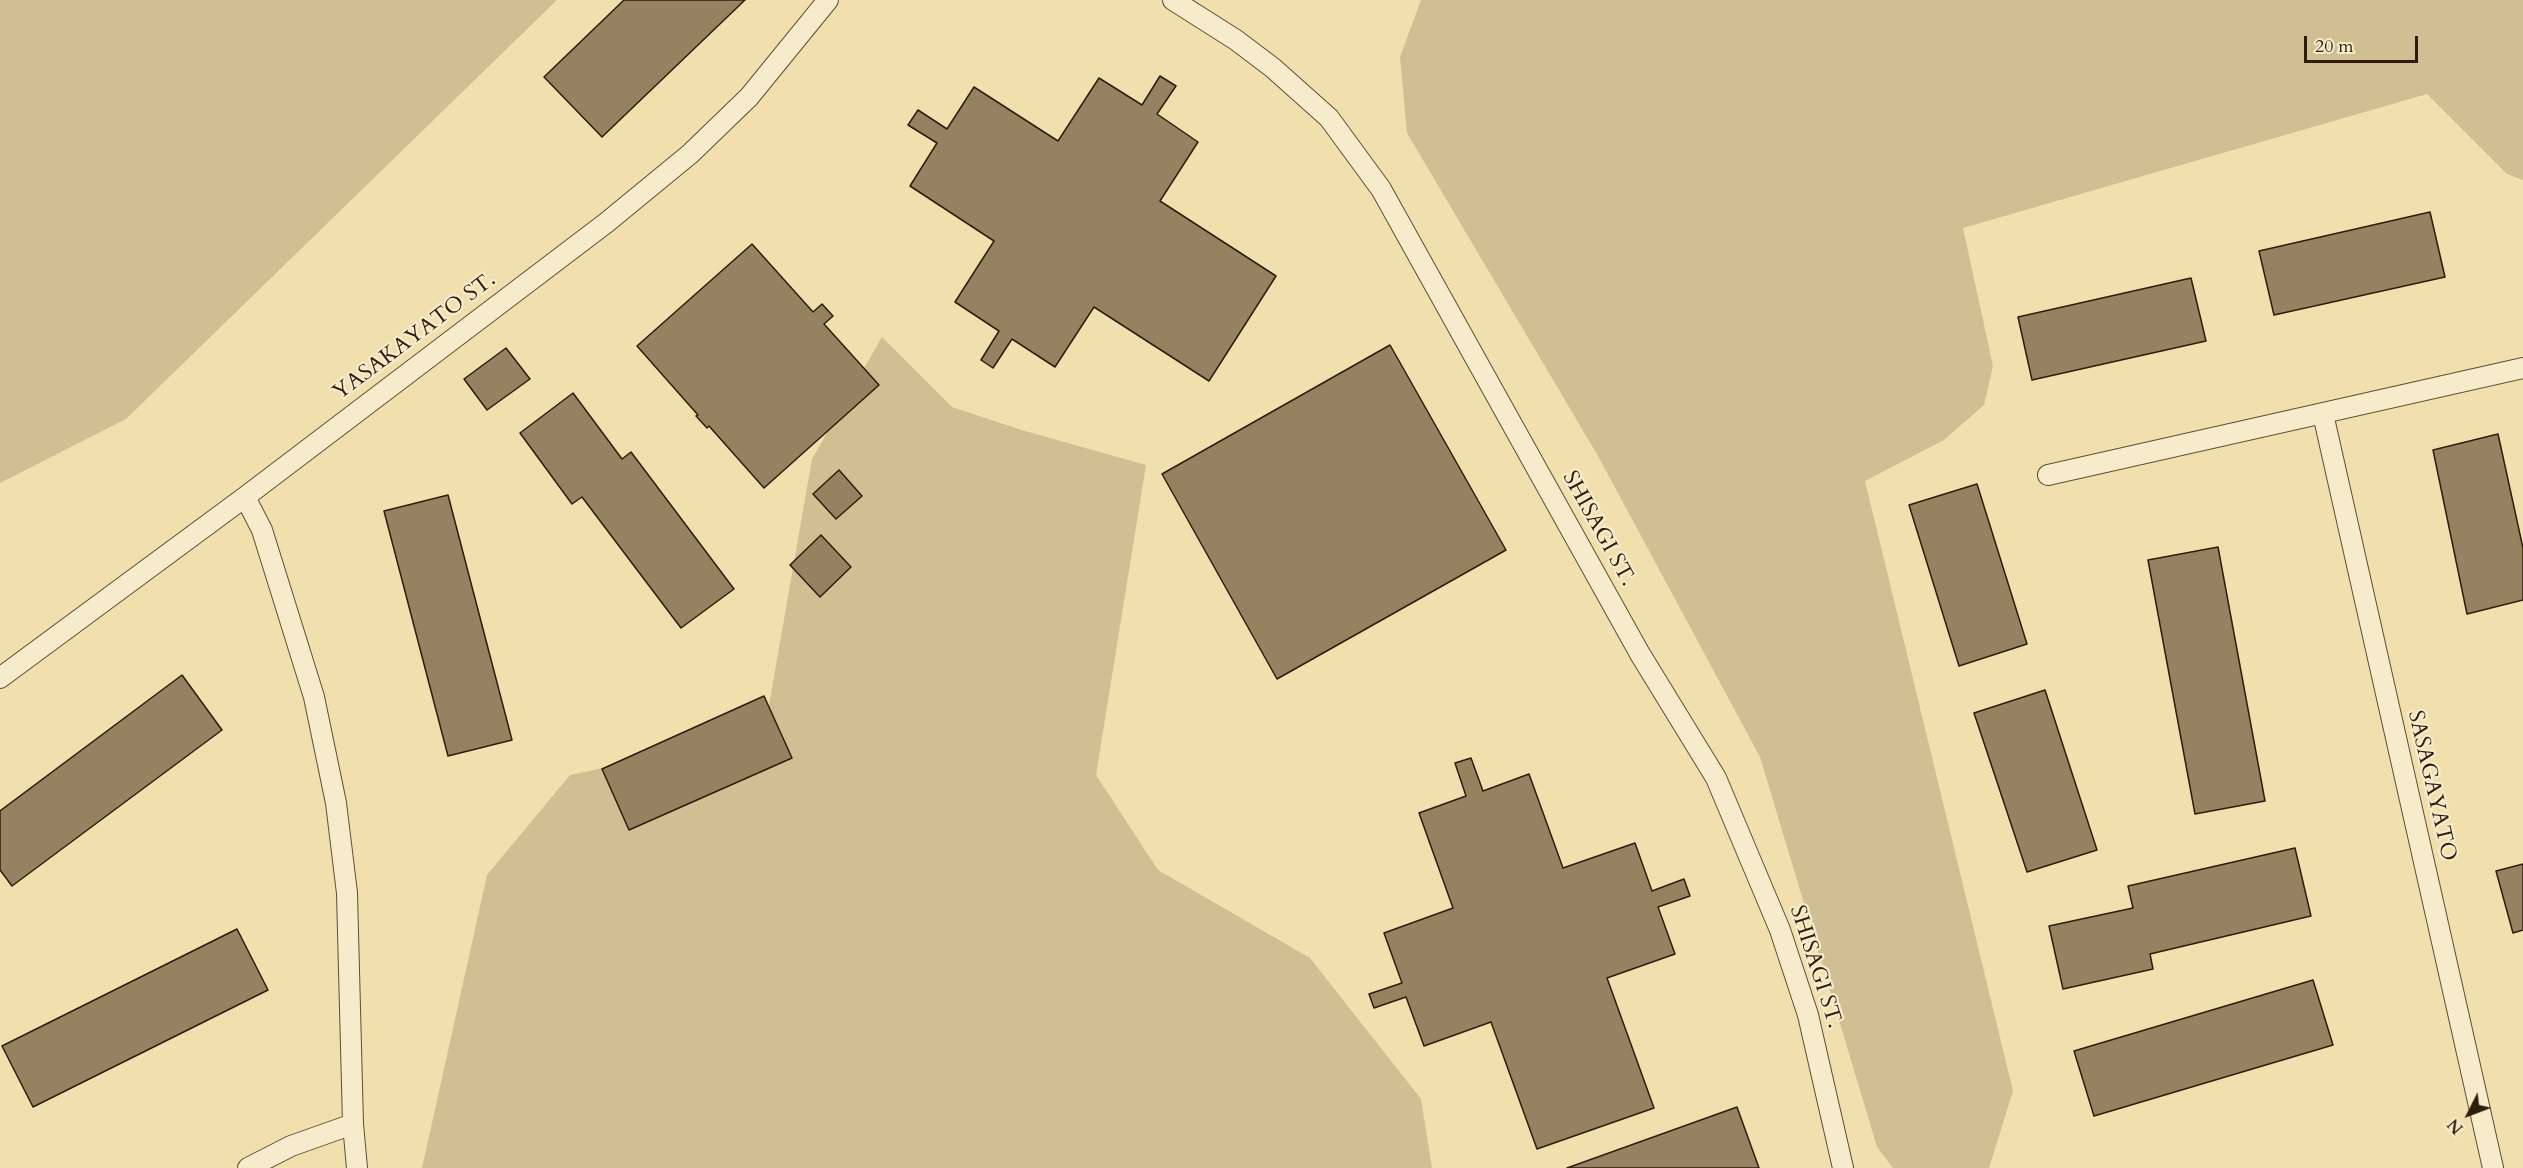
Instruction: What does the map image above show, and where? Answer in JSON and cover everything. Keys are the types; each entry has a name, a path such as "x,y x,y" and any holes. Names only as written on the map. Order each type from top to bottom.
{"lane":[{"name":"YASAKAYATO ST.","path":"0,678 245,497 606,223 690,154 749,97 828,0"},
{"name":"SHISAGI ST.","path":"1173,0 1236,40 1273,68 1329,118 1381,189 1640,654 1716,778 1780,930 1801,994 1843,1168"},
{"path":"2048,475 2523,368"},
{"name":"SASAGAYATO","path":"2323,414 2493,1168"},
{"path":"245,497 262,530 314,696 336,803 347,892 353,1124 357,1168"},
{"path":"248,1168 291,1146 353,1124"}],"shaded area":[{"path":"0,0 557,0 126,419 0,483"},
{"path":"1421,0 2523,0 2523,180 2507,174 2427,94 1963,228 1993,366 1984,405 1944,440 1865,481 2013,1091 1989,1168 1893,1168 1877,1147 1760,757 1598,456 1407,133 1400,57"},
{"path":"882,337 952,407 1025,431 1146,465 1096,775 1158,870 1310,958 1421,1099 1432,1168 422,1168 487,875 570,775 764,734 812,459"}],"building":[{"path":"624,0 745,0 602,137 544,77"},
{"path":"1160,76 1176,86 1157,114 1198,142 1160,201 1276,276 1209,381 1094,307 1055,367 1012,339 993,368 981,360 999,331 955,302 994,241 910,186 937,143 908,125 918,110 947,129 974,87 1058,141 1099,78 1142,105"},
{"path":"2430,212 2445,277 2274,315 2259,251"},
{"path":"752,244 813,312 822,304 833,316 824,324 879,385 764,488 709,426 707,428 696,416 698,415 637,346"},
{"path":"2191,278 2206,341 2032,380 2018,317"},
{"path":"1390,345 1506,550 1277,679 1162,474"},
{"path":"506,348 530,379 487,410 464,379"},
{"path":"573,393 622,459 631,452 734,589 681,628 582,497 572,504 520,433"},
{"path":"2498,434 2523,548 2523,600 2467,614 2433,450"},
{"path":"839,470 862,496 836,519 813,494"},
{"path":"1977,484 2027,644 1959,666 1909,505"},
{"path":"448,495 512,740 448,756 384,511"},
{"path":"821,535 851,567 820,597 790,565"},
{"path":"2218,547 2265,801 2195,814 2148,560"},
{"path":"182,675 222,730 12,886 0,870 0,811"},
{"path":"2045,690 2097,850 2027,872 1974,713"},
{"path":"764,696 792,758 629,830 602,769"},
{"path":"1471,758 1483,791 1529,774 1563,868 1635,843 1652,891 1684,879 1690,896 1658,907 1675,954 1607,978 1654,1108 1537,1149 1491,1022 1424,1046 1406,997 1374,1008 1369,994 1402,983 1384,933 1453,908 1419,813 1466,796 1455,763"},
{"path":"2295,848 2311,916 2150,954 2153,969 2063,989 2049,926 2133,908 2128,886"},
{"path":"2523,864 2523,930 2513,933 2496,871"},
{"path":"237,929 268,990 33,1107 2,1046"},
{"path":"2313,980 2333,1045 2094,1116 2074,1051"},
{"path":"1737,1107 1759,1168 1567,1168"}]}
